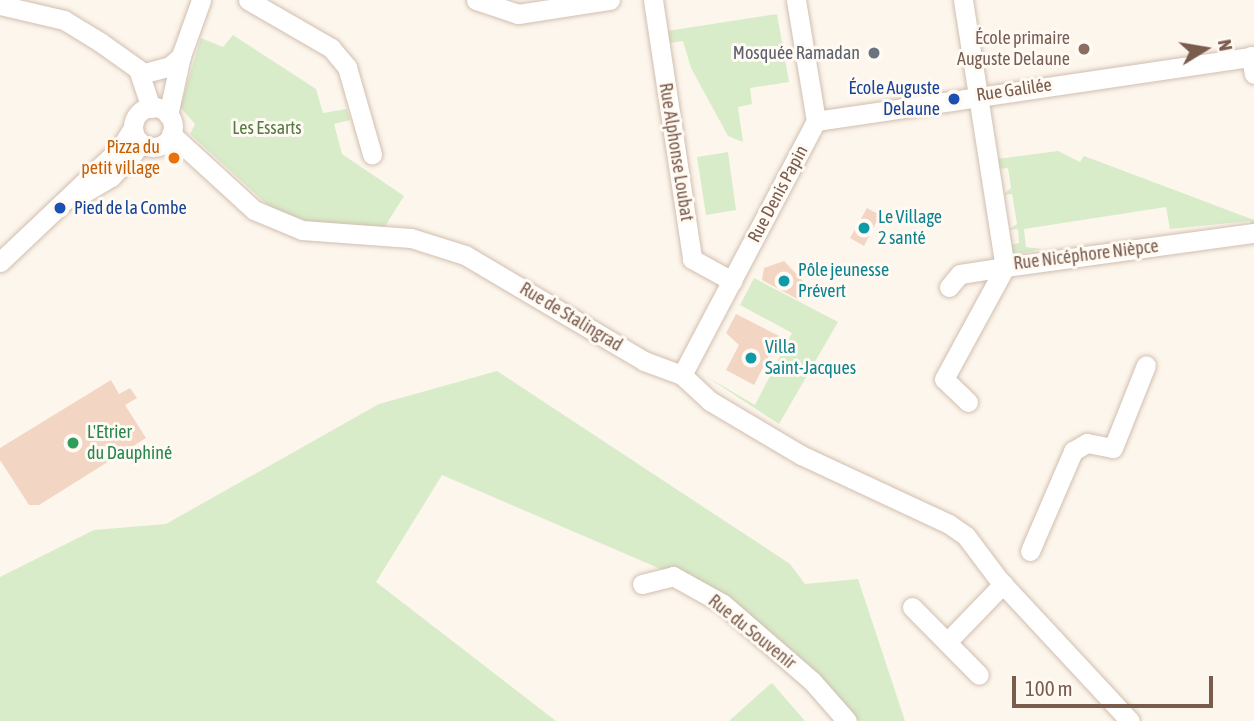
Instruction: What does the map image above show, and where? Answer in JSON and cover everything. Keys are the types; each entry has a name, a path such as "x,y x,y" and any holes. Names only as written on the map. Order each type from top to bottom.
{"street":[{"path":"66,202 90,192 146,146 161,146 162,116 201,0"},
{"path":"248,0 331,48 355,85 372,154"},
{"path":"476,0 518,14 610,0"},
{"name":"Rue Alphonse Loubat","path":"653,0 692,259 732,281"},
{"path":"796,0 816,121"},
{"name":"Rue Nicéphore Nièpce","path":"963,0 1005,267 1254,233"},
{"path":"0,5 64,20 141,74 162,116"},
{"name":"Rue Galilée","path":"816,121 978,95 1253,62"},
{"path":"141,74 179,64"},
{"path":"0,262 66,202 133,128 136,117 162,116"},
{"name":"Rue de Stalingrad","path":"162,116 254,210 302,230 411,238 448,247 644,361 682,375 710,401 801,455 966,536 1003,584"},
{"name":"Rue Denis Papin","path":"682,375 816,121"},
{"path":"133,128 146,146"},
{"path":"949,287 960,274 1005,267"},
{"path":"968,402 944,379 1005,267"},
{"path":"1030,551 1073,451 1087,443 1112,448 1146,365"},
{"name":"Rue du Souvenir","path":"642,584 673,576 723,604 812,681 847,721"},
{"path":"947,642 1003,584 1130,721"},
{"path":"912,607 979,675"}],"green space":[{"path":"777,14 789,82 750,88 752,104 738,107 743,142 728,136 691,68 683,41 669,43 667,31"},
{"name":"Les Essarts","path":"233,35 316,89 323,113 347,109 350,120 334,124 342,154 404,196 384,228 314,226 272,209 190,134 195,124 180,107 201,38 223,47"},
{"path":"1058,151 1080,162 1084,156 1254,220 1254,229 1250,221 1170,229 1166,207 1024,229 1026,247 1042,249 1012,255 1010,245 1019,243 1018,229 1008,230 1017,224 1012,194 1003,195 1011,188 1008,168 999,169 997,159"},
{"path":"728,152 736,210 706,215 697,157"},
{"path":"754,278 838,322 779,424 704,375 755,405 792,333 740,305"},
{"path":"497,371 790,564 805,584 858,579 905,721 859,721 728,598 442,475 376,582 556,721 0,721 0,577 94,530 166,524 379,404"},
{"path":"772,683 805,721 729,721 768,686"}],"building":[{"name":"Le Village 2 santé","path":"867,208 880,215 864,246 850,238"},
{"name":"Pôle jeunesse Prévert","path":"784,261 804,282 799,300 762,280 764,268"},
{"name":"Villa Saint-Jacques","path":"736,314 779,336 754,385 726,370 739,345 726,333"},
{"name":"L'Etrier du Dauphiné","path":"111,380 119,394 130,388 137,398 125,405 146,438 39,505 29,505 0,460 0,448"}],"place":[{"name":"École primaire Auguste Delaune","path":"1084,49"},
{"name":"Mosquée Ramadan","path":"874,53"},
{"name":"École Auguste Delaune","path":"954,99"},
{"name":"Pizza du petit village","path":"174,158"},
{"name":"Pied de la Combe","path":"60,208"},
{"name":"Le Village 2 santé","path":"864,228"},
{"name":"Pôle jeunesse Prévert","path":"784,281"},
{"name":"Villa Saint-Jacques","path":"751,358"},
{"name":"L'Etrier du Dauphiné","path":"73,443"}]}
